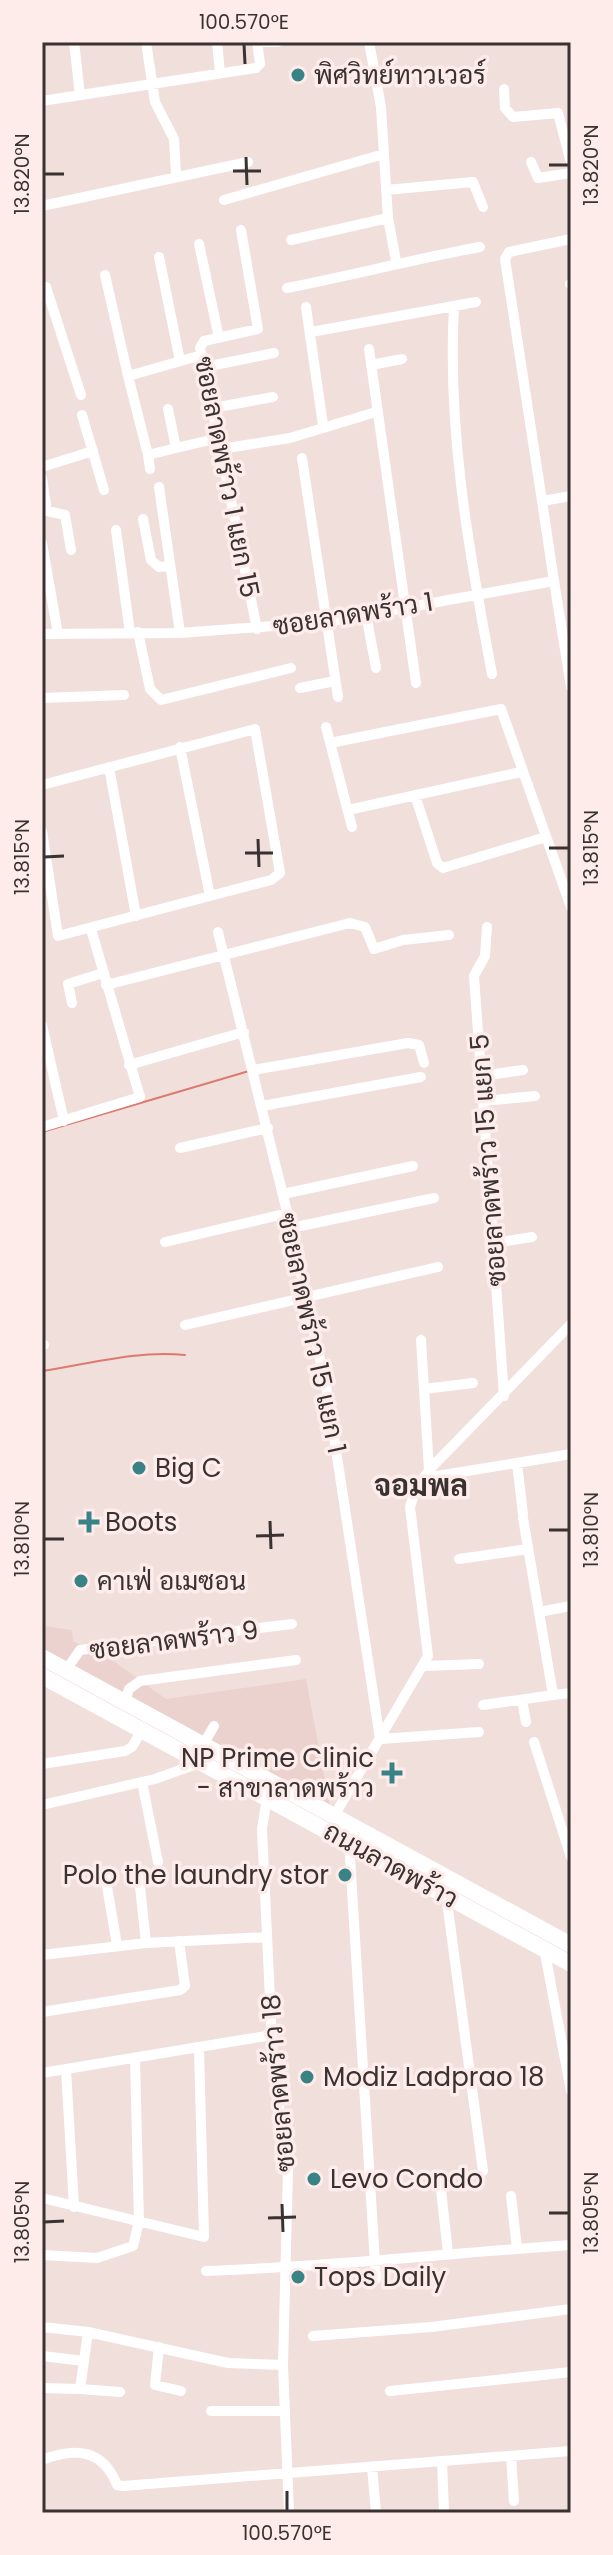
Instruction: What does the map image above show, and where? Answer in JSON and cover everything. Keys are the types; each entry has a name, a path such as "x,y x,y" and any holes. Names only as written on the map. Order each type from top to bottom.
{"main road":[{"name":"ถนนลาดพร้าว","path":"42,1657 203,1745 353,1835 571,1945"},
{"name":"ถนนลาดพร้าว","path":"42,1676 267,1798 330,1822"},
{"name":"ถนนลาดพร้าว","path":"353,1835 446,1894 571,1964"}],"street":[{"path":"74,42 80,95"},
{"path":"146,42 152,86 160,114 174,139 176,175"},
{"path":"217,42 220,73"},
{"path":"42,101 256,68 260,64 257,42 278,42"},
{"path":"369,42 381,107 388,218 396,261"},
{"path":"504,89 505,108 513,117 554,112 561,116 571,163"},
{"path":"224,200 384,154"},
{"path":"42,206 248,162"},
{"path":"531,162 538,178 571,173"},
{"path":"386,190 466,181 477,186 483,207"},
{"path":"291,240 388,218"},
{"path":"199,244 219,338 252,333 259,325 241,230"},
{"path":"571,239 509,252 505,259 571,687"},
{"path":"287,288 380,269 396,261 480,247"},
{"path":"159,257 180,361"},
{"path":"105,275 147,451"},
{"path":"46,287 47,311 81,395"},
{"path":"311,332 476,302"},
{"path":"454,306 453,415 477,594 492,674"},
{"path":"306,307 323,425"},
{"name":"ซอยลาดพร้าว 1 แยก 15","path":"219,338 202,343 202,355 257,629"},
{"path":"369,349 416,683"},
{"path":"205,367 274,353"},
{"path":"128,376 202,355"},
{"path":"371,365 402,359"},
{"path":"213,408 273,397"},
{"path":"168,409 176,448"},
{"path":"150,469 148,455 176,448 290,438 323,425 376,412"},
{"path":"82,415 104,490"},
{"path":"42,467 93,451"},
{"path":"302,458 338,697"},
{"path":"42,478 46,500 43,511 65,515 71,550"},
{"path":"159,487 180,633"},
{"path":"542,501 571,496"},
{"path":"143,519 151,560 159,567 170,566"},
{"path":"116,530 134,633 150,689 161,700 291,668"},
{"path":"42,543 58,634"},
{"name":"ซอยลาดพร้าว 1","path":"42,634 180,633 327,622 554,581"},
{"path":"366,614 376,668"},
{"path":"300,688 335,681"},
{"path":"42,698 124,695"},
{"path":"330,743 501,709 571,905"},
{"path":"326,727 352,827"},
{"path":"42,785 255,729 280,873 271,880 58,936 45,878 42,831"},
{"path":"180,747 210,896"},
{"path":"109,767 136,916"},
{"path":"348,810 521,772"},
{"path":"415,795 437,863 443,868 546,837"},
{"path":"106,985 350,923 365,927 374,949 403,940 449,935"},
{"name":"ซอยลาดพร้าว 15 แยก 5","path":"487,927 485,956 474,976 504,1396"},
{"path":"42,1127 140,1097 91,929"},
{"name":"ซอยลาดพร้าว 15 แยก 1","path":"218,932 308,1297 328,1399 380,1739"},
{"path":"72,1003 68,984 103,973"},
{"path":"42,1025 64,1121"},
{"path":"129,1065 244,1032"},
{"path":"253,1070 408,1043 419,1045 424,1063"},
{"path":"481,1076 523,1070"},
{"path":"262,1106 421,1077"},
{"path":"484,1101 535,1096"},
{"path":"180,1148 268,1128"},
{"path":"283,1194 413,1166"},
{"path":"291,1228 434,1198"},
{"path":"165,1242 288,1213"},
{"path":"494,1243 532,1237"},
{"path":"185,1325 438,1267"},
{"path":"330,1822 424,1666 428,1652 410,1507 415,1490 571,1324"},
{"path":"421,1340 427,1474"},
{"path":"424,1389 473,1383"},
{"path":"427,1474 571,1454"},
{"path":"517,1463 553,1695"},
{"path":"459,1559 528,1549"},
{"path":"539,1612 571,1606"},
{"name":"ซอยลาดพร้าว 9","path":"66,1670 80,1650 292,1624"},
{"path":"125,1702 129,1689 140,1681 296,1660"},
{"path":"424,1666 479,1664"},
{"path":"483,1705 571,1693"},
{"path":"522,1700 526,1722"},
{"path":"203,1745 214,1726"},
{"path":"42,1764 125,1751 132,1747 142,1730"},
{"path":"380,1739 479,1732"},
{"path":"534,1742 571,1857"},
{"path":"42,1805 142,1782 202,1762"},
{"path":"142,1782 158,1862"},
{"name":"ซอยลาดพร้าว 18","path":"267,1798 262,1829 272,2035 288,2169 288,2268 283,2365 289,2513"},
{"path":"353,1835 376,2279"},
{"path":"105,1875 117,1945"},
{"path":"139,1877 146,1943"},
{"path":"446,1894 483,2171"},
{"path":"42,1955 117,1945 267,1937"},
{"path":"42,2012 180,1990 185,1986 179,1941"},
{"path":"544,1948 571,2091"},
{"path":"42,2073 272,2035"},
{"path":"42,2198 204,2237 199,2048"},
{"path":"42,2255 97,2258 130,2249 139,2221 135,2059"},
{"path":"66,2069 74,2207"},
{"path":"440,2181 448,2253"},
{"path":"511,2196 517,2248"},
{"path":"206,2271 288,2268 375,2258 571,2245"},
{"path":"313,2336 431,2327 571,2309"},
{"path":"42,2327 88,2332 228,2363 283,2365"},
{"path":"80,2389 88,2332"},
{"path":"159,2347 155,2385 181,2391"},
{"path":"42,2356 84,2361"},
{"path":"390,2391 571,2372"},
{"path":"42,2388 120,2392"},
{"path":"211,2411 285,2411"},
{"path":"42,2460 74,2450 84,2451 104,2461 119,2486 571,2451"},
{"path":"511,2456 514,2501"},
{"path":"442,2461 444,2513"},
{"path":"372,2467 376,2513"}],"shaded area":[{"path":"44,1626 72,1630 73,1641 115,1662 166,1699 306,1679 330,1807 42,1650"}],"waterway":[{"path":"42,1132 249,1071"},
{"path":"42,1371 131,1356 185,1355"}],"place":[{"name":"พิศวิทย์ทาวเวอร์","path":"298,75"},
{"name":"Big C","path":"139,1468"},
{"name":"Boots","path":"89,1522"},
{"name":"คาเฟ่ อเมซอน","path":"81,1581"},
{"name":"NP Prime Clinic - สาขาลาดพร้าว","path":"392,1773"},
{"name":"Polo the laundry stor","path":"345,1875"},
{"name":"Modiz Ladprao 18","path":"307,2077"},
{"name":"Levo Condo","path":"314,2179"},
{"name":"Tops Daily","path":"298,2277"}],"district":[{"name":"จอมพล","path":"421,1485"}]}
